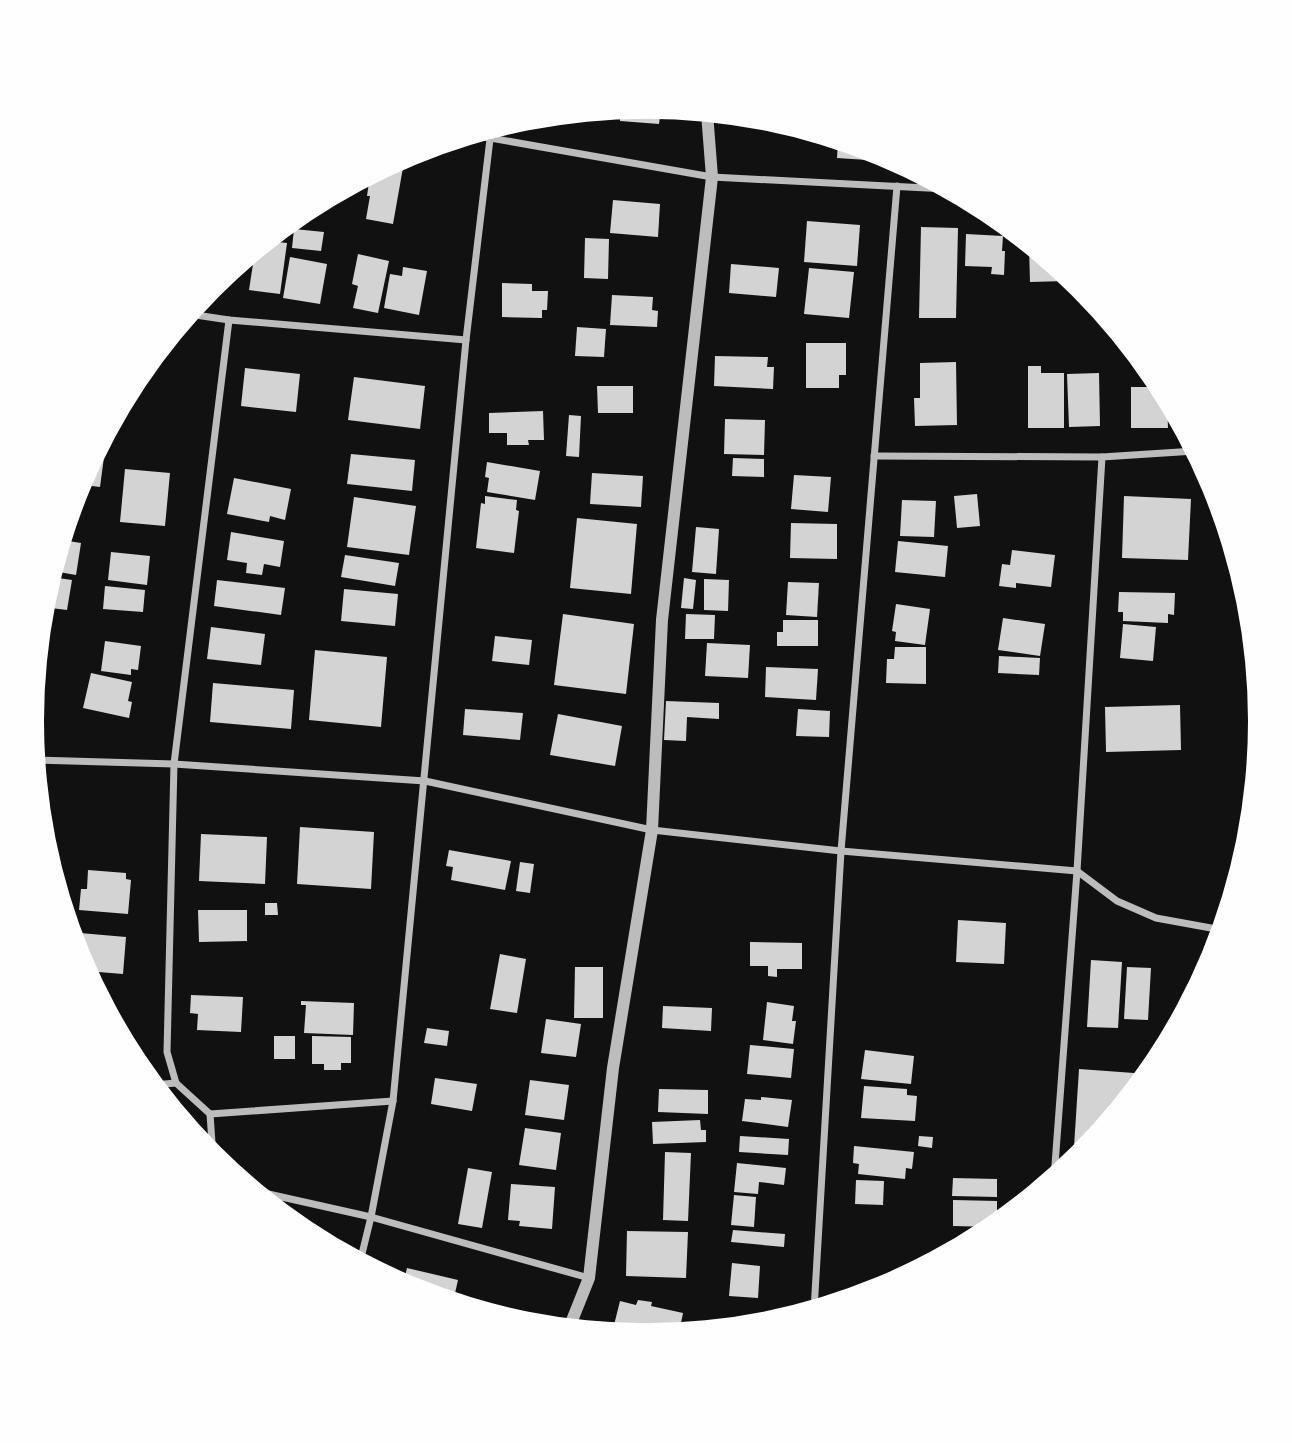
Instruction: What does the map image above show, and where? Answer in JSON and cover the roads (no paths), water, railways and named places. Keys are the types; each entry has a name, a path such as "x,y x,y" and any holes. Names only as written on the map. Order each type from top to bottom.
{"street":[{"path":"572,1319 589,1278 613,1068 652,830 662,620 712,177 709,123"},
{"path":"493,139 712,177 924,188"},
{"path":"362,1252 393,1101 466,340 491,140"},
{"path":"815,1299 841,851 897,186"},
{"path":"201,316 466,340"},
{"path":"212,1138 210,1114 176,1083 167,1052 174,764 229,320"},
{"path":"874,456 1102,457 1184,452"},
{"path":"1055,1163 1077,871 1102,457"},
{"path":"45,760 174,764 425,781 652,830 841,851 1077,871 1117,901 1156,918 1211,928"},
{"path":"165,1083 176,1083"},
{"path":"210,1114 393,1101"},
{"path":"275,1195 371,1217 589,1278"}]}
